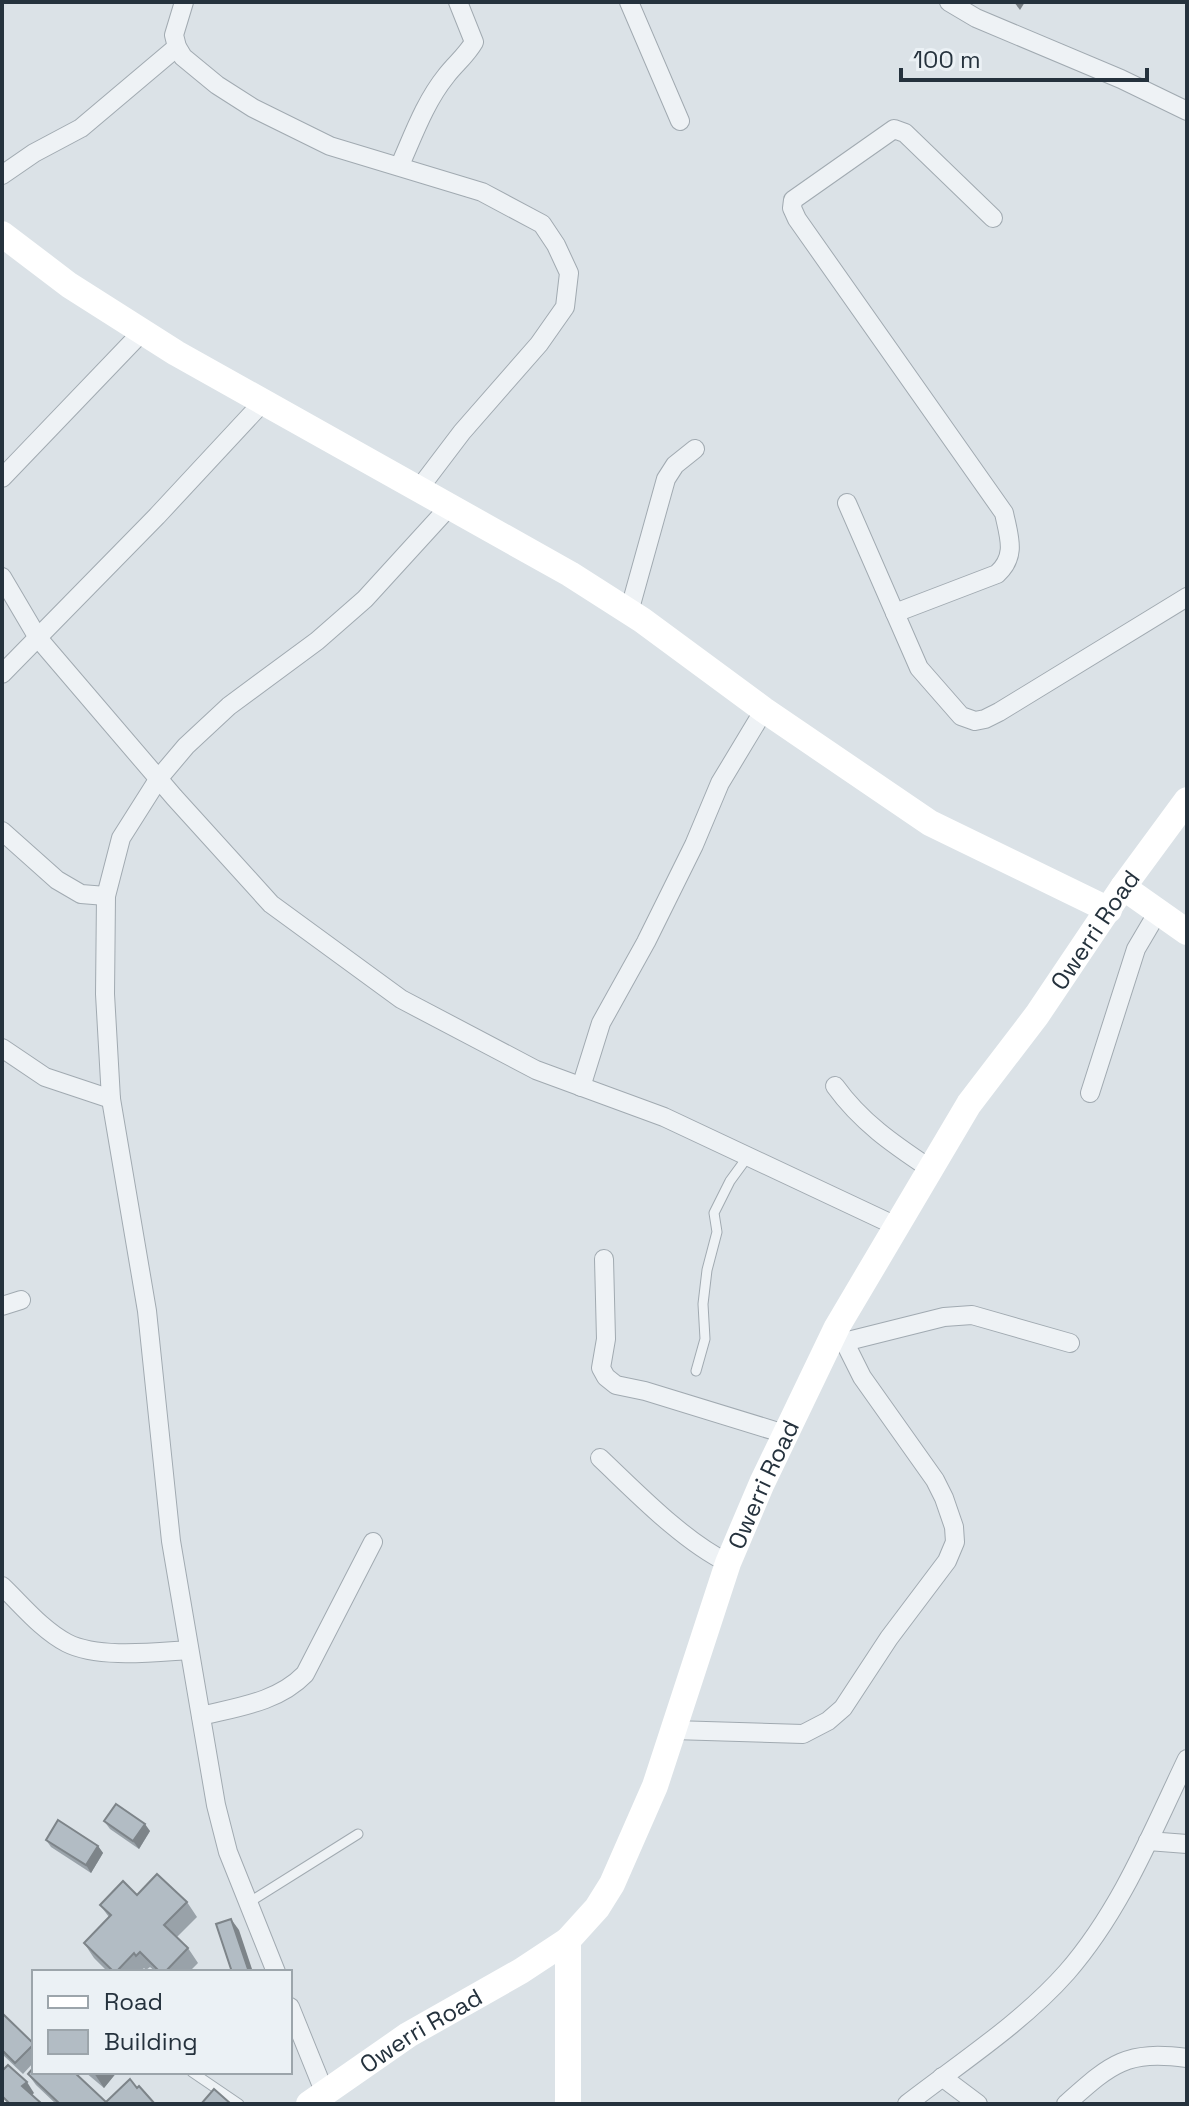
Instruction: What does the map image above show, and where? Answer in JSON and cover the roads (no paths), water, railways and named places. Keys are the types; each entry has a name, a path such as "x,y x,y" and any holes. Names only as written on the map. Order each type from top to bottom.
{"main road":[{"path":"2,234 69,285 142,332 570,574 930,823 1109,910"},
{"name":"Owerri Road","path":"316,2098 408,2035 521,1971 568,1940 597,1908 612,1884 655,1786 728,1563 785,1434 896,1226 969,1104 1037,1015 1123,887 1187,800"},
{"path":"1123,887 1187,932"},
{"path":"568,1940 568,2104"}],"street":[{"path":"184,2 174,35 177,47 183,57 217,85 253,108 330,146 482,192 542,224 556,245 569,273 565,307 539,344 462,432 418,490"},
{"path":"400,165 429,102 445,76 467,54 474,42 458,2"},
{"path":"629,2 680,121"},
{"path":"949,2 976,18 1121,79 1187,111"},
{"path":"2,175 34,153 81,128 177,47"},
{"path":"895,613 997,574 1007,565 1011,546 1004,513 797,219 792,208 793,200 894,129 905,133 993,218"},
{"path":"2,478 142,332"},
{"path":"2,674 157,516 263,402"},
{"path":"629,612 666,479 675,465 695,449"},
{"path":"847,503 919,668 961,716 975,721 999,712 1187,597"},
{"path":"275,1970 228,1852 216,1805 171,1541 147,1311 111,1099 105,994 106,896 121,838 159,778 186,746 229,706 317,641 365,599 449,507"},
{"path":"2,577 38,638 271,904 389,991 474,1040 536,1070 664,1117 896,1226"},
{"path":"581,1087 601,1023 687,859 720,783 764,710"},
{"path":"2,831 57,880 81,894 106,896"},
{"path":"1090,1093 1127,972 1136,949 1159,910"},
{"path":"2,1048 45,1077 111,1099"},
{"path":"835,1086 852,1110 880,1136 929,1168"},
{"path":"604,1259 606,1339 601,1368 606,1377 616,1385 785,1434"},
{"path":"2,1306 21,1300"},
{"path":"673,1730 803,1734 828,1721 843,1708 889,1638 947,1561 955,1542 954,1527 944,1498 935,1480 862,1377 840,1334 972,1315 1070,1343"},
{"path":"600,1458 706,1550 728,1563"},
{"path":"201,1716 271,1698 298,1681 321,1647 373,1542"},
{"path":"2,1586 33,1617 66,1642 80,1648 152,1652 189,1650"},
{"path":"907,2104 1038,2002 1067,1972 1100,1930 1148,1841 1187,1759"},
{"path":"1148,1841 1187,1844"},
{"path":"292,2014 316,2098"},
{"path":"1066,2104 1100,2073 1128,2058 1156,2054 1187,2058"},
{"path":"942,2077 978,2104"}],"lane":[{"path":"696,1371 705,1339 703,1304 707,1270 717,1232 714,1213 730,1181 749,1155"},
{"path":"248,1903 358,1834"},
{"path":"195,2074 239,2104"}]}
